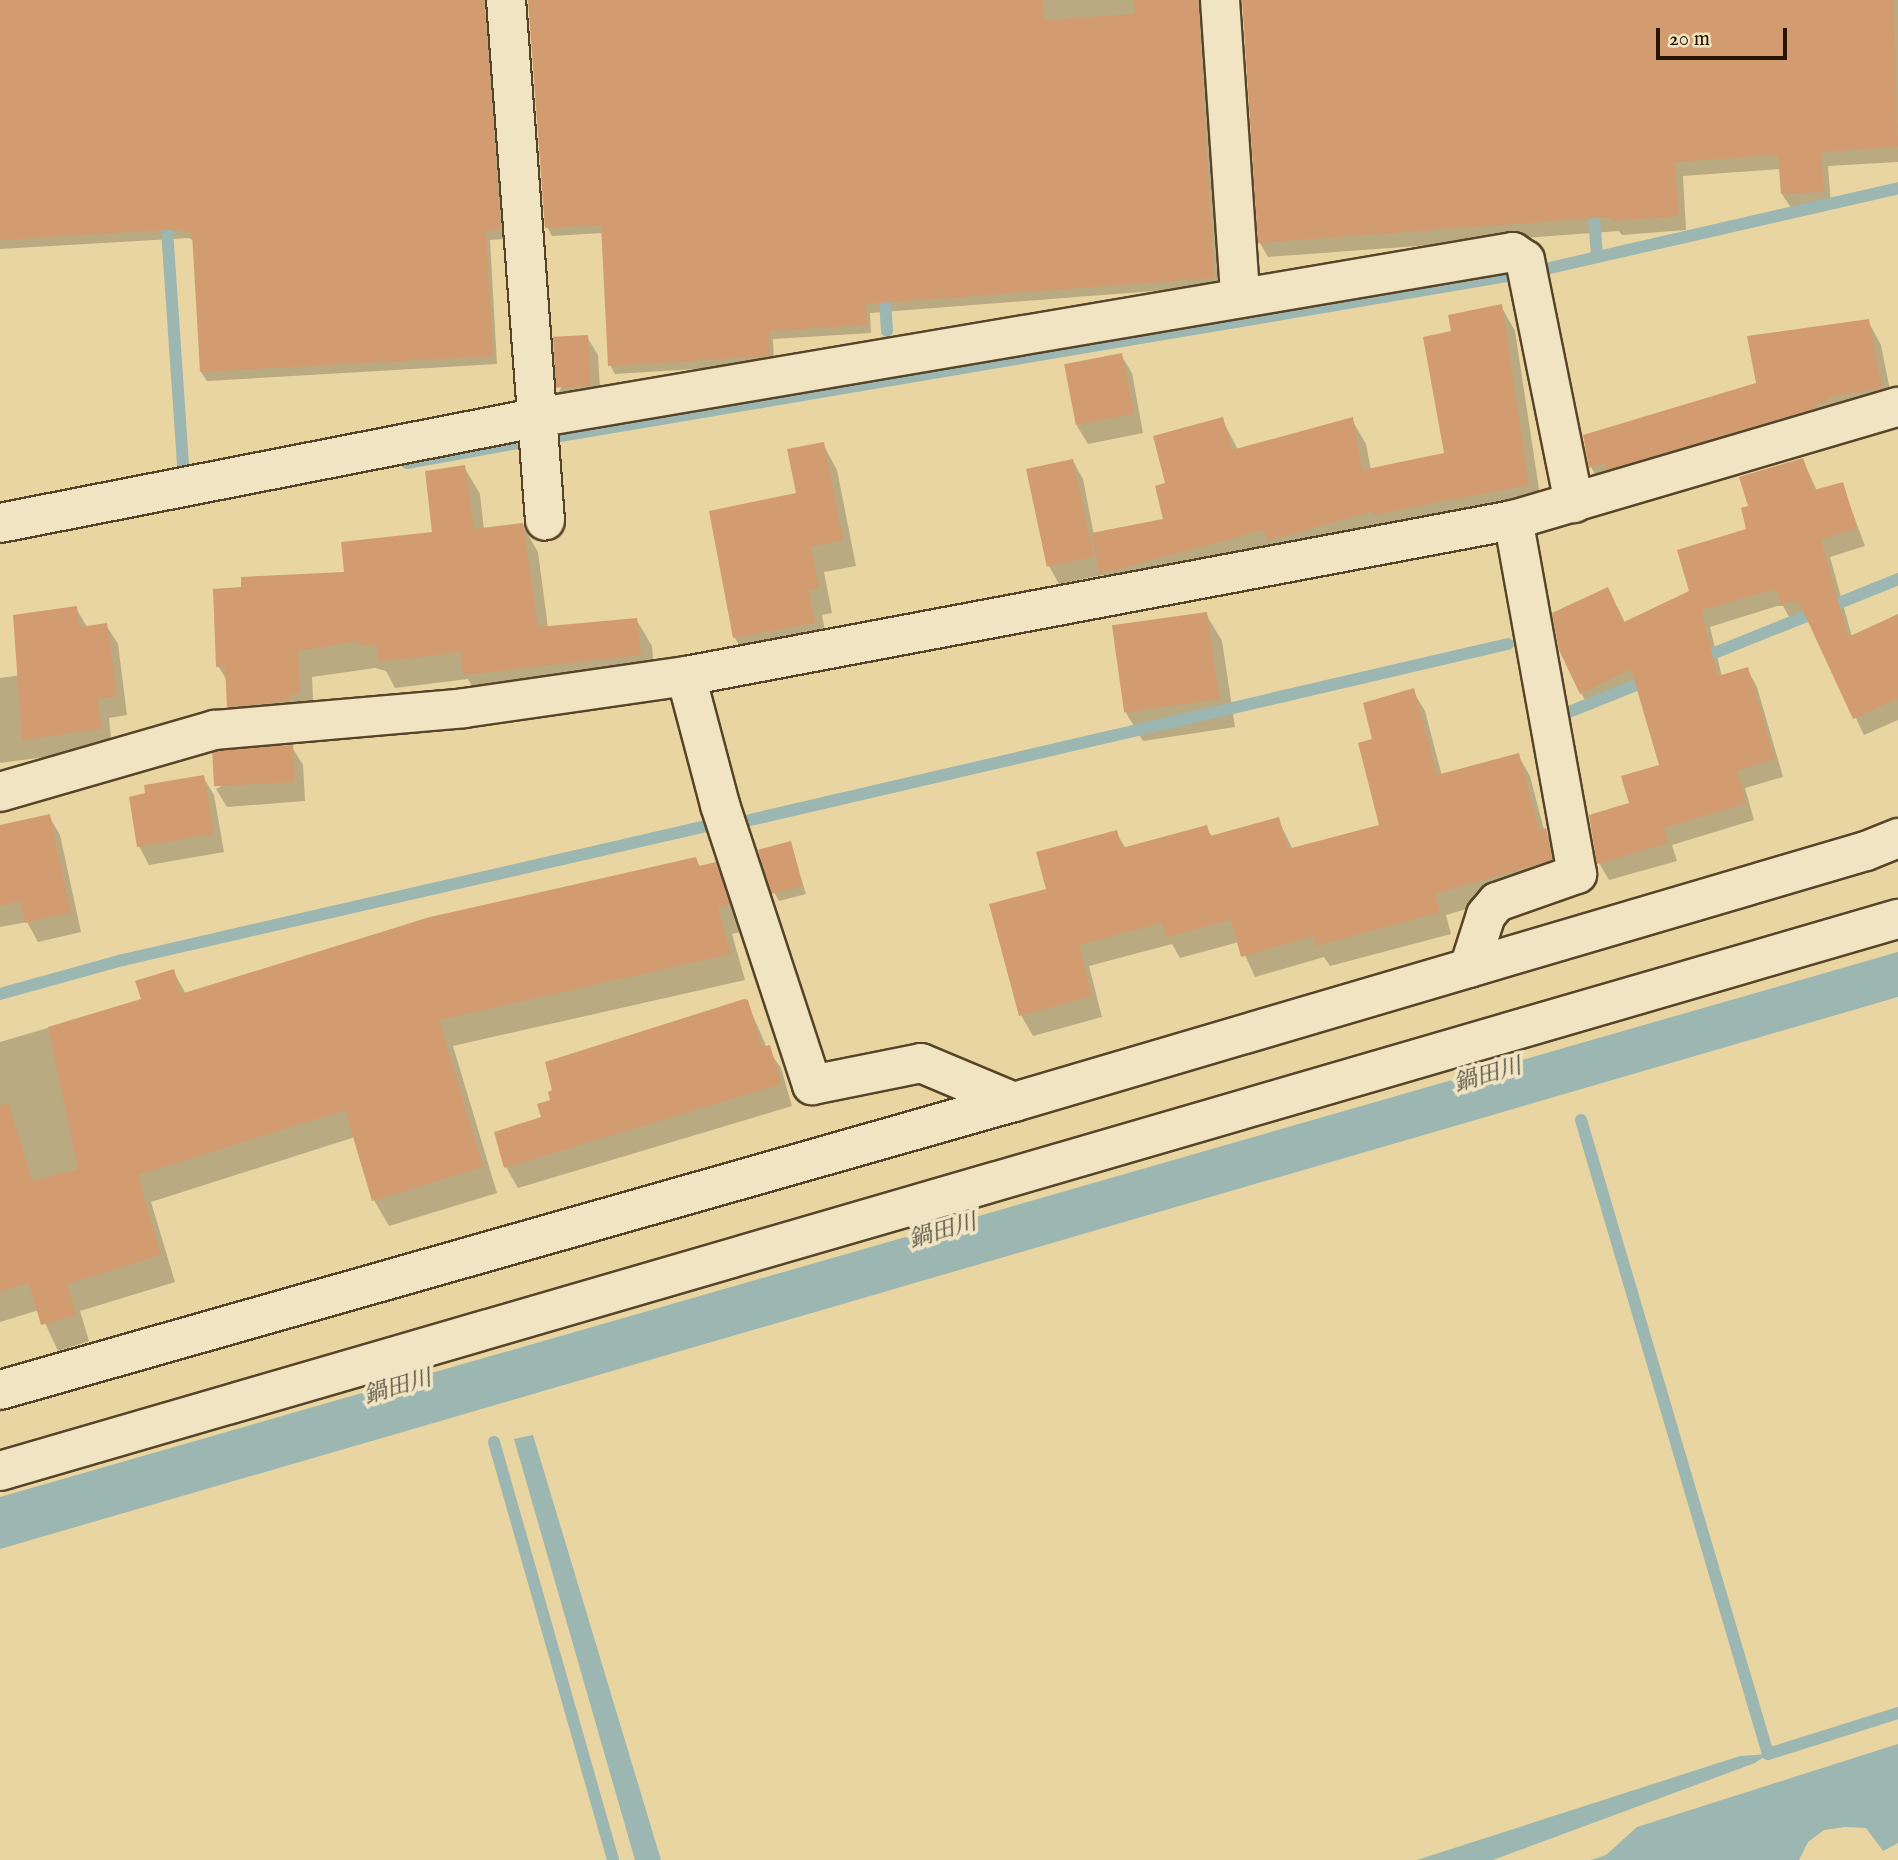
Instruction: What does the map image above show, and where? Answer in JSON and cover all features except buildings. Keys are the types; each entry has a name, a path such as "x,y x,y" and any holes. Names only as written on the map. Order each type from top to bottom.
{"street":[{"path":"506,0 535,418 545,521"},
{"path":"1220,0 1240,296"},
{"path":"0,523 535,418 1240,296 1513,252 1525,260 1574,503"},
{"path":"0,792 215,730 464,708 686,676 1513,520 1898,407"},
{"path":"1469,968 1486,915 1497,902 1577,874 1513,520"},
{"path":"686,676 720,805 812,1085 920,1063 1014,1102"},
{"path":"0,1390 1014,1102 1898,838"},
{"path":"0,1471 1898,919"}],"water":[{"name":"鍋田川","path":"1898,952 1898,997 0,1549 0,1497"},
{"path":"533,1435 661,1860 635,1860 514,1439"},
{"path":"1898,1744 1898,1843 1883,1851 1866,1828 1845,1827 1824,1830 1808,1842 1799,1860 1591,1860 1606,1855 1637,1827"},
{"path":"1768,1754 1755,1763 1493,1860 1417,1860 1740,1756"}],"waterway":[{"path":"1541,270 1898,188"},
{"path":"1593,204 1597,256"},
{"path":"166,215 183,466"},
{"path":"548,438 1508,276"},
{"path":"884,286 887,331"},
{"path":"407,463 517,443"},
{"path":"1697,660 1898,579"},
{"path":"746,821 1508,644"},
{"path":"1569,712 1651,679"},
{"path":"0,994 123,960 706,826"},
{"path":"1581,1120 1768,1754 1898,1713"},
{"path":"494,1442 613,1860"}]}
